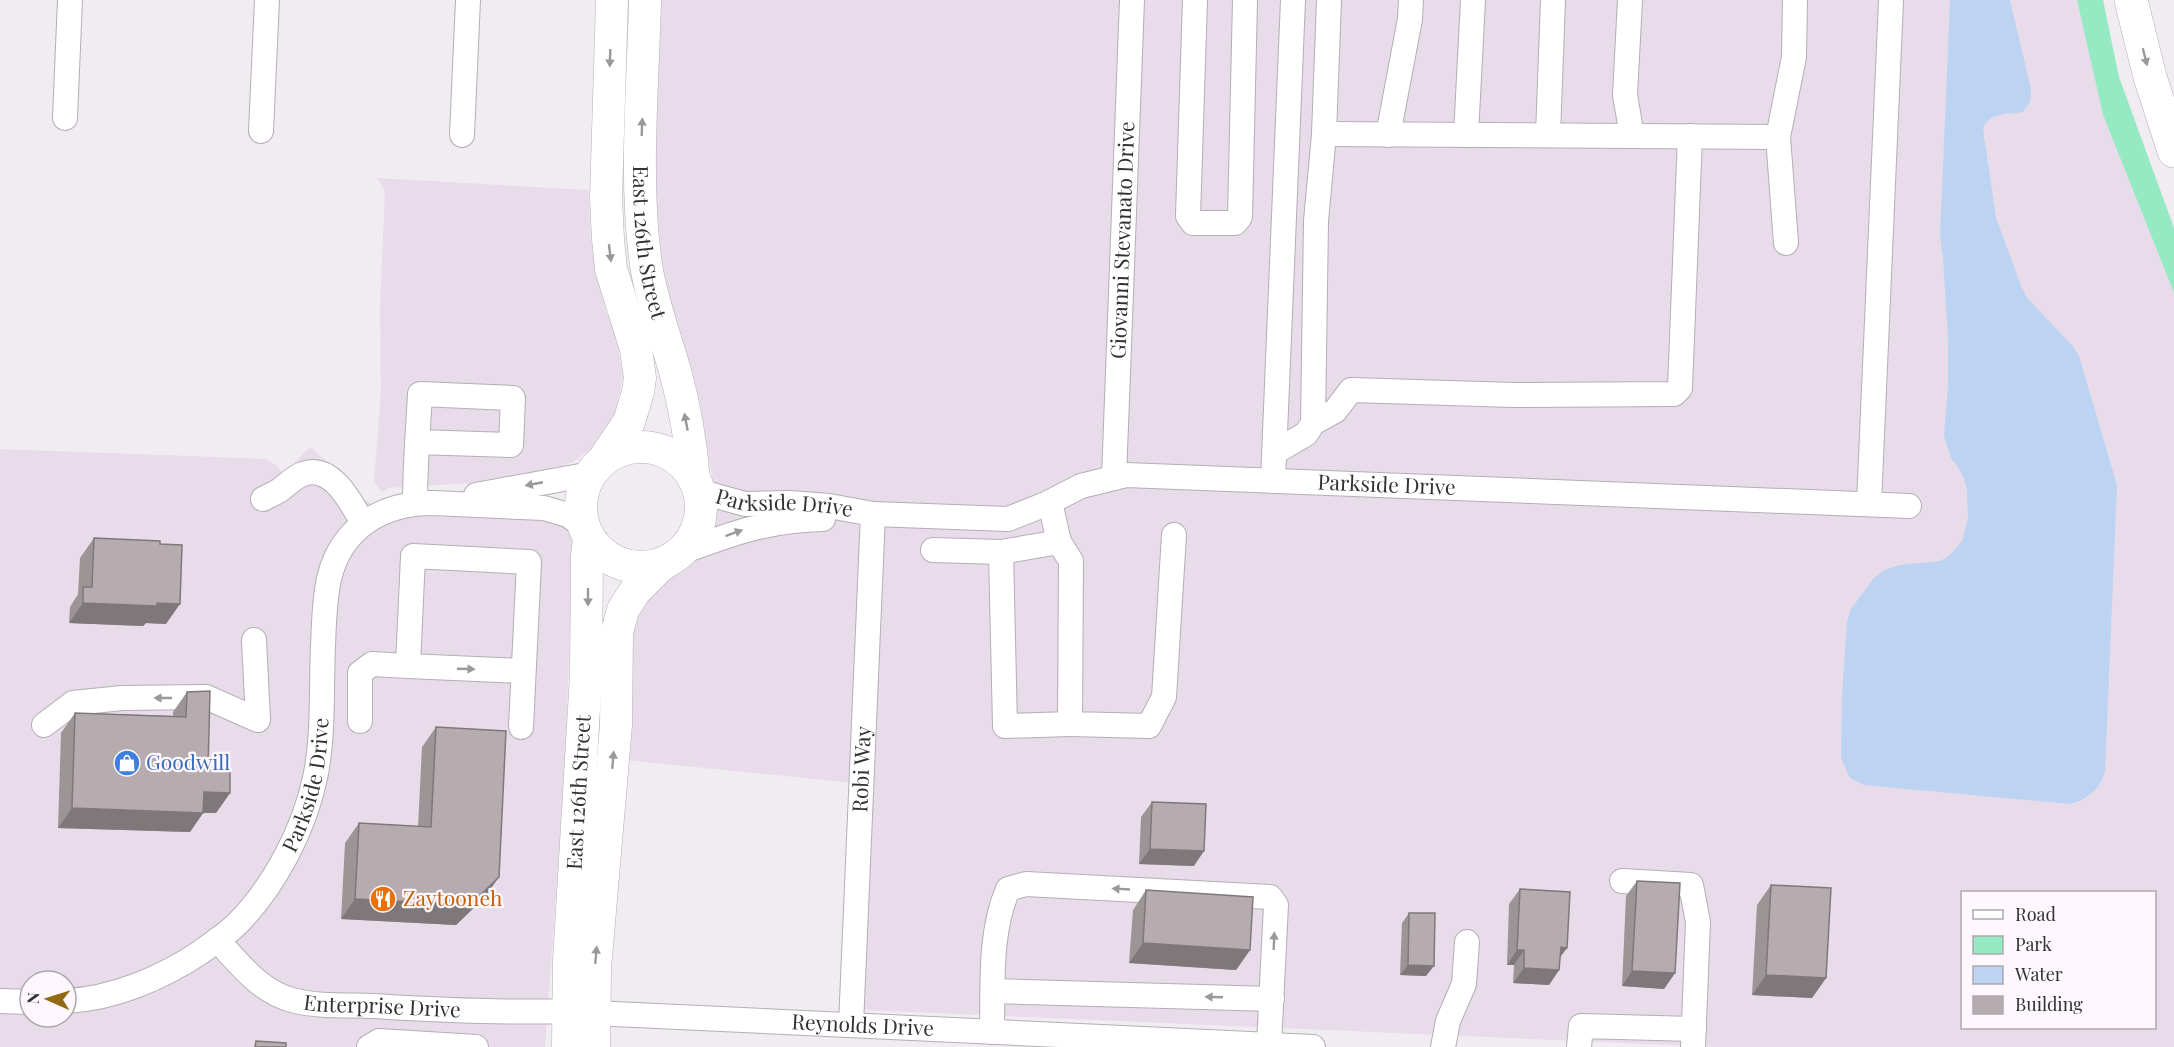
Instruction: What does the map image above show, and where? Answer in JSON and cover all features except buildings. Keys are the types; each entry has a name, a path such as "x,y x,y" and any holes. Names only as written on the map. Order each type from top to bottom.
{"highway":[{"path":"2131,0 2150,77 2174,151"}],"main road":[{"name":"East 126th Street","path":"598,466 629,422 637,398 640,378 636,349 614,277 608,238 606,198 612,0"},
{"name":"East 126th Street","path":"645,0 641,166 642,234 655,305 676,374 684,410 696,485"},
{"path":"628,448 654,448 678,460 696,485 701,508 698,525 691,540 674,557 657,565 644,567 619,563 597,549 587,533 581,499 598,466 628,448"},
{"name":"East 126th Street","path":"587,533 580,1012 594,1047"},
{"name":"East 126th Street","path":"568,1047 580,1012 616,724 617,632 623,610 633,593 674,557"}],"street":[{"path":"65,118 70,0"},
{"path":"261,131 267,0"},
{"path":"462,135 468,0"},
{"name":"Giovanni Stevanato Drive","path":"1114,478 1132,0"},
{"path":"1195,0 1188,216 1193,223 1229,224 1235,223 1240,217 1245,0"},
{"path":"1273,481 1293,0"},
{"path":"1313,423 1317,221 1324,134 1329,0"},
{"path":"1388,135 1410,19 1411,0"},
{"path":"1466,135 1473,0"},
{"path":"1548,135 1553,0"},
{"path":"1630,0 1625,95 1632,136"},
{"path":"1786,243 1778,137 1794,57 1795,0"},
{"path":"1869,504 1891,0"},
{"path":"1324,134 1778,137"},
{"path":"1275,452 1306,434 1313,423 1335,411 1351,390 1514,395 1674,394 1680,388 1690,136"},
{"path":"417,442 424,503"},
{"name":"Parkside Drive","path":"78,1000 89,1000 133,987 185,963 237,924 277,874 302,822 315,777 320,730 325,604 329,578 338,553 363,523 393,508 598,466"},
{"path":"263,499 279,491 300,474 313,471 325,473 347,497 363,523"},
{"name":"Parkside Drive","path":"674,557 742,530 773,522 873,514 1008,519 1050,502 1081,486 1126,475 1909,506"},
{"name":"Parkside Drive","path":"696,485 745,504 782,503 830,506 873,514"},
{"path":"1050,502 1059,542 1071,561 1070,724"},
{"name":"Parkside Drive","path":"424,503 544,508 568,515 587,533"},
{"name":"Robi Way","path":"851,1025 873,514"},
{"path":"1002,552 1005,726 1070,724 1149,726 1164,697 1174,535"},
{"path":"933,550 1002,552 1059,542"},
{"path":"408,666 413,556 529,562 520,727"},
{"path":"44,725 74,703 122,698 206,697 258,720 254,640"},
{"path":"360,722 360,674 372,664 524,671"},
{"path":"1579,1047 1581,1026 1693,1038 1698,922 1691,885 1622,881"},
{"path":"992,1032 1000,908 1008,889 1026,884 1270,897 1276,905 1269,1045"},
{"name":"Enterprise Drive","path":"218,940 251,976 271,991 291,1000 412,1008 580,1012"},
{"path":"1443,1047 1448,1021 1464,984 1467,942"},
{"path":"993,991 1272,999"},
{"path":"0,1001 18,1002"},
{"path":"411,1045 412,1008"},
{"name":"Reynolds Drive","path":"580,1012 1313,1047"},
{"path":"369,1047 379,1041 411,1045 476,1047"}],"shaded area":[{"path":"656,0 2077,0 2103,115 2174,293 2174,1047 1717,1047 864,1010 864,784 624,760 631,622 649,594 685,569 713,514 712,473 658,262 650,176"},
{"path":"377,178 588,190 591,241 606,312 615,331 623,376 616,409 608,428 596,445 573,462 538,474 507,481 388,488 382,492 374,482 381,393 380,310 385,191"},
{"path":"310,447 339,472 357,495 394,517 533,515 565,525 573,538 565,768 545,1047 0,1047 0,449 266,459 277,466 283,474"}],"green space":[{"path":"2077,0 2103,0 2119,77 2174,228 2174,293 2103,115"}],"water":[{"path":"1950,0 2010,0 2031,89 2030,102 2023,112 1994,117 1985,124 1983,129 1996,218 2028,299 2072,345 2079,356 2117,485 2105,772 2100,784 2092,793 2070,804 1864,785 1850,778 1841,758 1842,696 1847,622 1851,609 1874,578 1885,570 1899,565 1940,561 1950,555 1962,541 1968,518 1964,479 1951,458 1944,436 1948,386 1948,341 1940,236"}],"place":[{"name":"Goodwill","path":"127,763"},
{"name":"Zaytooneh","path":"383,899"}]}
